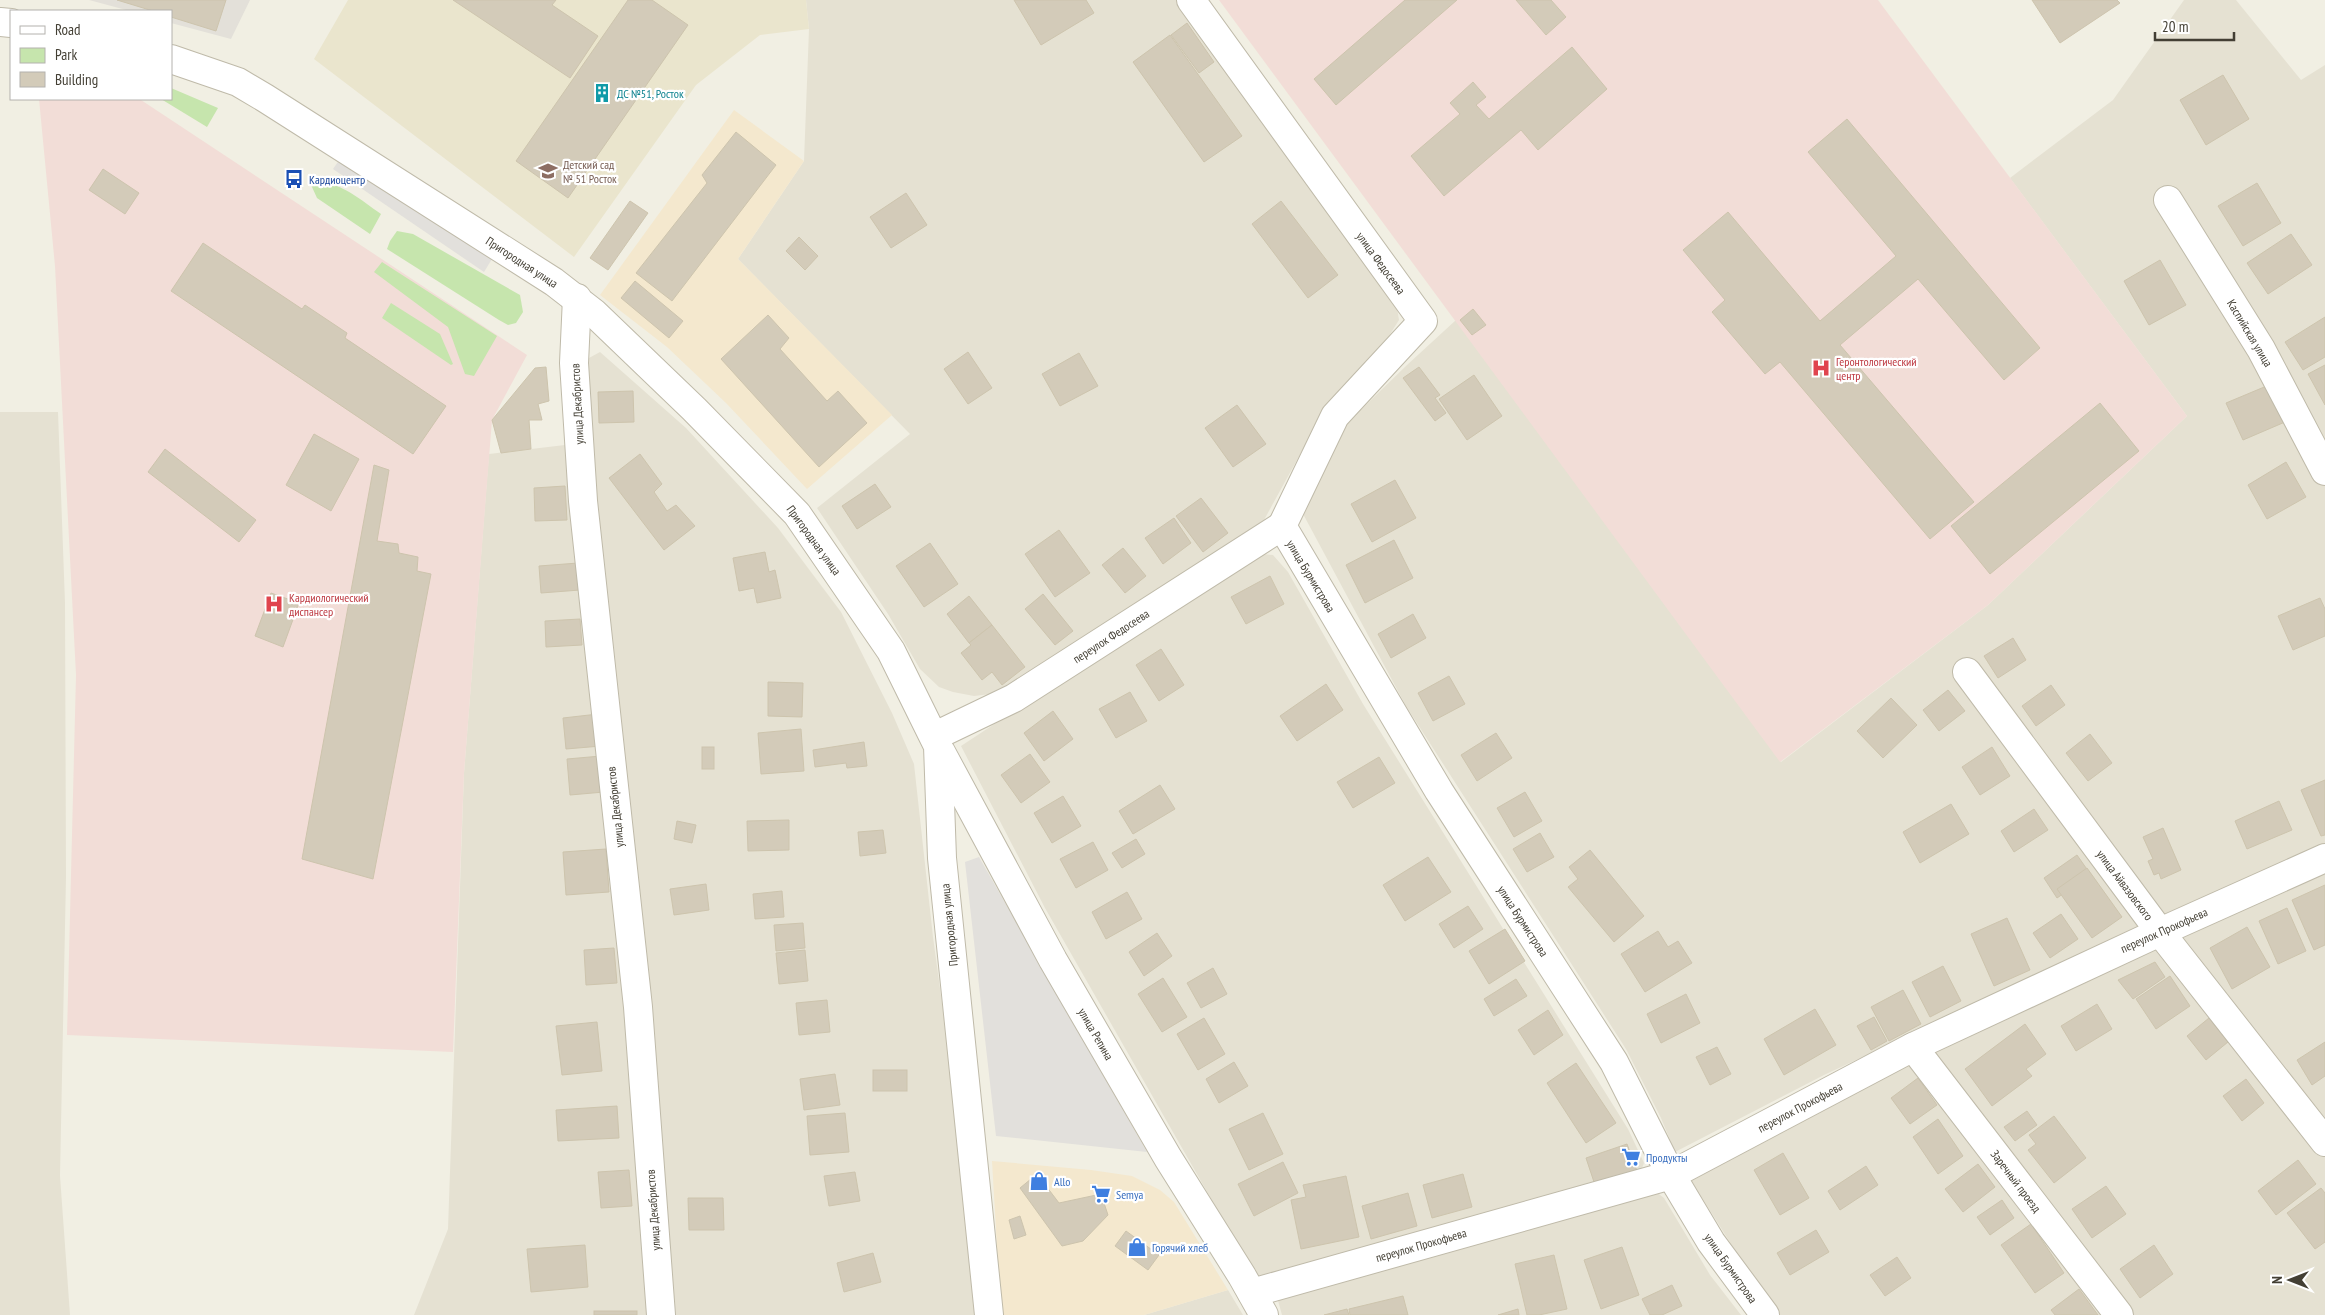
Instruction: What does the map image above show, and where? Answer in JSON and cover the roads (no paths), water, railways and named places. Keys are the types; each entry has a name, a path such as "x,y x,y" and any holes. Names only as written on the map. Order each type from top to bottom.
{"street":[{"name":"улица Федосеева","path":"1191,0 1423,321 1335,416 1282,526"},
{"name":"Пригородная улица","path":"172,59 231,80 257,93 577,298 694,409 797,514 891,651 936,741 942,858 989,1315"},
{"name":"Каспийская улица","path":"2168,200 2261,349 2325,471"},
{"name":"улица Декабристов","path":"577,298 574,363 583,501 638,1007 661,1315"},
{"name":"переулок Федосеева","path":"936,741 1014,698 1282,526"},
{"name":"улица Бурмистрова","path":"1282,526 1439,791 1614,1062 1671,1175 1711,1242 1765,1315"},
{"name":"улица Айвазовского","path":"1967,672 2160,932 2325,1142"},
{"name":"улица Репина","path":"936,741 1053,960 1168,1158 1258,1304"},
{"name":"переулок Прокофьева","path":"1258,1304 1671,1175 1914,1047 2160,932 2325,858"},
{"name":"Заречный проезд","path":"1914,1047 2119,1315"}],"place":[{"name":"ДС №51, Росток","path":"602,93"},
{"name":"Детский сад № 51 Росток","path":"548,171"},
{"name":"Кардиоцентр","path":"294,179"},
{"name":"Геронтологический центр","path":"1821,368"},
{"name":"Кардиологический диспансер","path":"274,604"},
{"name":"Продукты","path":"1631,1157"},
{"name":"Allo","path":"1039,1181"},
{"name":"Semya","path":"1101,1194"},
{"name":"Горячий хлеб","path":"1137,1247"}]}
